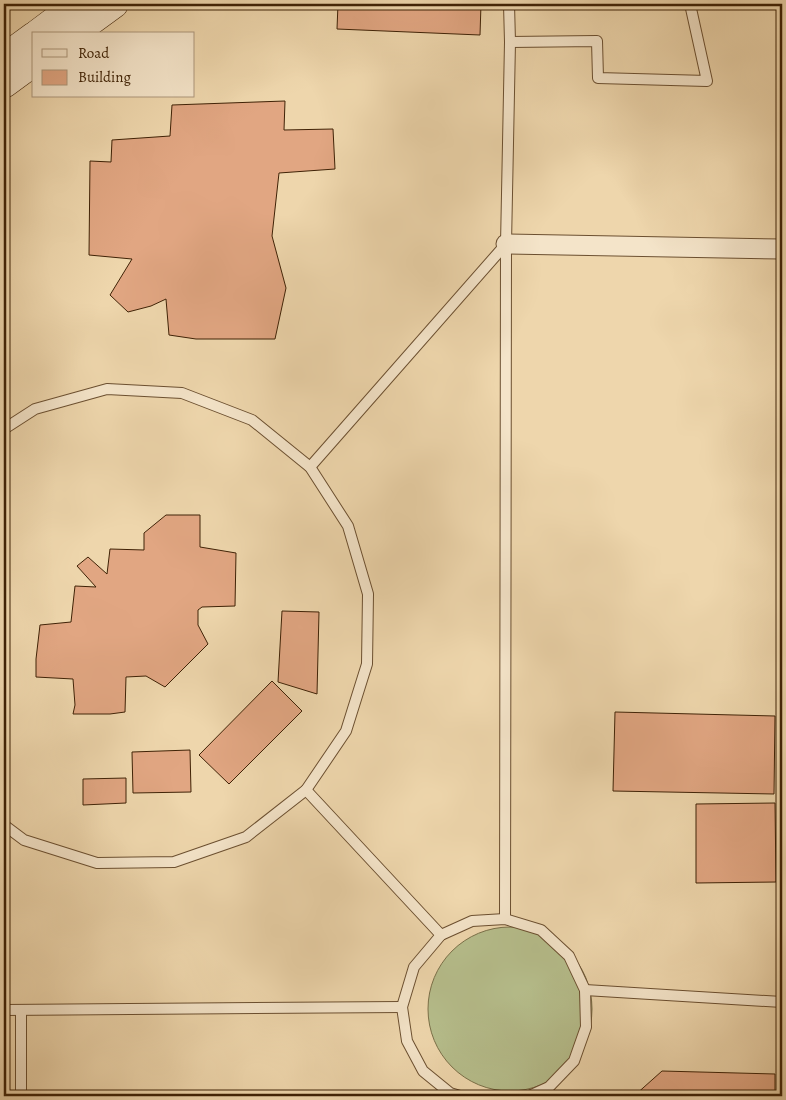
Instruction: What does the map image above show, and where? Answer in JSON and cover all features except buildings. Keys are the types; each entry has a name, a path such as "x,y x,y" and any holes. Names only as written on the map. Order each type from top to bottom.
{"main road":[{"path":"39,32 77,4"},
{"path":"76,32 114,4"},
{"path":"4,58 32,37"},
{"path":"4,84 32,63"}],"street":[{"path":"506,244 782,249"}],"lane":[{"path":"505,919 506,244 509,4"},
{"path":"510,42 597,41 598,78 707,81 690,4"},
{"path":"310,467 506,244"},
{"path":"4,429 35,408 107,389 182,393 252,420 310,467 348,526 368,594 367,664 346,731 306,790 246,837 174,862 97,863 24,840 4,825"},
{"path":"306,790 441,935"},
{"path":"460,1096 450,1093 424,1071 407,1041 402,1007 414,966 441,935 472,921 505,919 541,930 569,956 585,990 586,1027 574,1061 549,1087 529,1096"},
{"path":"585,990 782,1002"},
{"path":"4,1010 402,1007"},
{"path":"21,1010 21,1096"}],"green space":[{"path":"518,927 541,933 556,941 568,951 578,963 589,985 592,1009 589,1033 578,1055 568,1067 556,1077 534,1088 502,1091 486,1088 464,1077 442,1055 431,1033 428,1001 431,985 442,963 464,941 486,930"}]}
